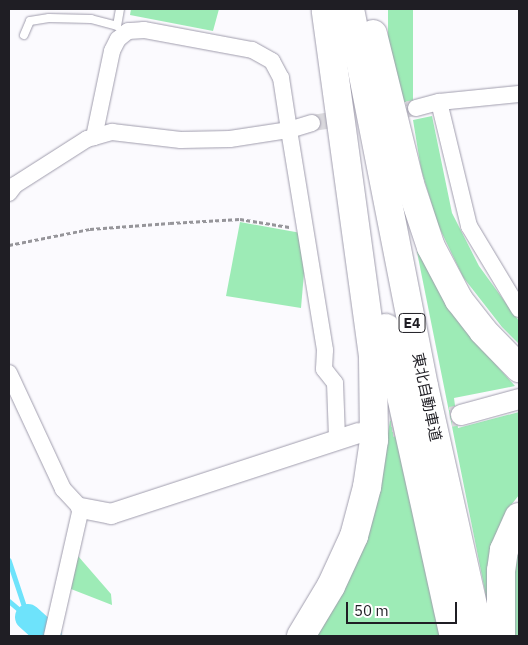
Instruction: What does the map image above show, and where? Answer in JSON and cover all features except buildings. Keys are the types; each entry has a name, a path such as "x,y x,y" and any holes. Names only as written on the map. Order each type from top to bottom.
{"highway":[{"path":"366,9 410,184 432,247 459,300 483,331 519,368"},
{"path":"301,636 332,586 354,536 367,487 374,440 374,356 334,10"},
{"name":"東北自動車道","path":"334,10 398,390 454,636"},
{"name":"東北自動車道","path":"334,10 422,376 480,636"},
{"path":"501,636 500,571 504,550 519,517"}],"street":[{"path":"94,137 112,51 120,30 144,30 252,50 272,61 281,78 325,350 324,370 334,382 337,437"},
{"path":"416,108 438,102 519,94"},
{"path":"438,102 469,226 519,309"},
{"path":"9,193 16,185 50,161 94,137 112,132 181,140 230,139 288,130 312,123"},
{"path":"9,374 63,489 80,508 110,514 337,437 359,433"},
{"path":"461,415 519,399"},
{"path":"53,628 80,508"}],"lane":[{"path":"24,35 30,21 49,18 91,19 120,30 120,9"}],"path":[{"path":"9,245 90,229 170,223 240,219 304,227"}],"green space":[{"path":"131,9 219,9 213,31 130,15"},
{"path":"388,9 413,9 413,102 388,102"},
{"path":"432,116 452,213 479,266 519,321 519,344 502,327 463,277 438,225 421,169 413,120"},
{"path":"240,222 301,233 304,273 301,308 226,296"},
{"path":"423,250 475,341 515,386 454,398 458,428 519,412 519,495 508,509 489,611 417,252"},
{"path":"392,407 441,636 314,636 385,453"},
{"path":"519,540 519,636 511,636 509,618"},
{"path":"78,556 111,594 112,605 71,589"}],"waterway":[{"path":"9,560 28,617"},
{"path":"9,601 27,616"},
{"path":"28,617 49,636"}],"tunnel":[{"path":"312,123 416,108"},
{"path":"362,432 461,415"}]}
